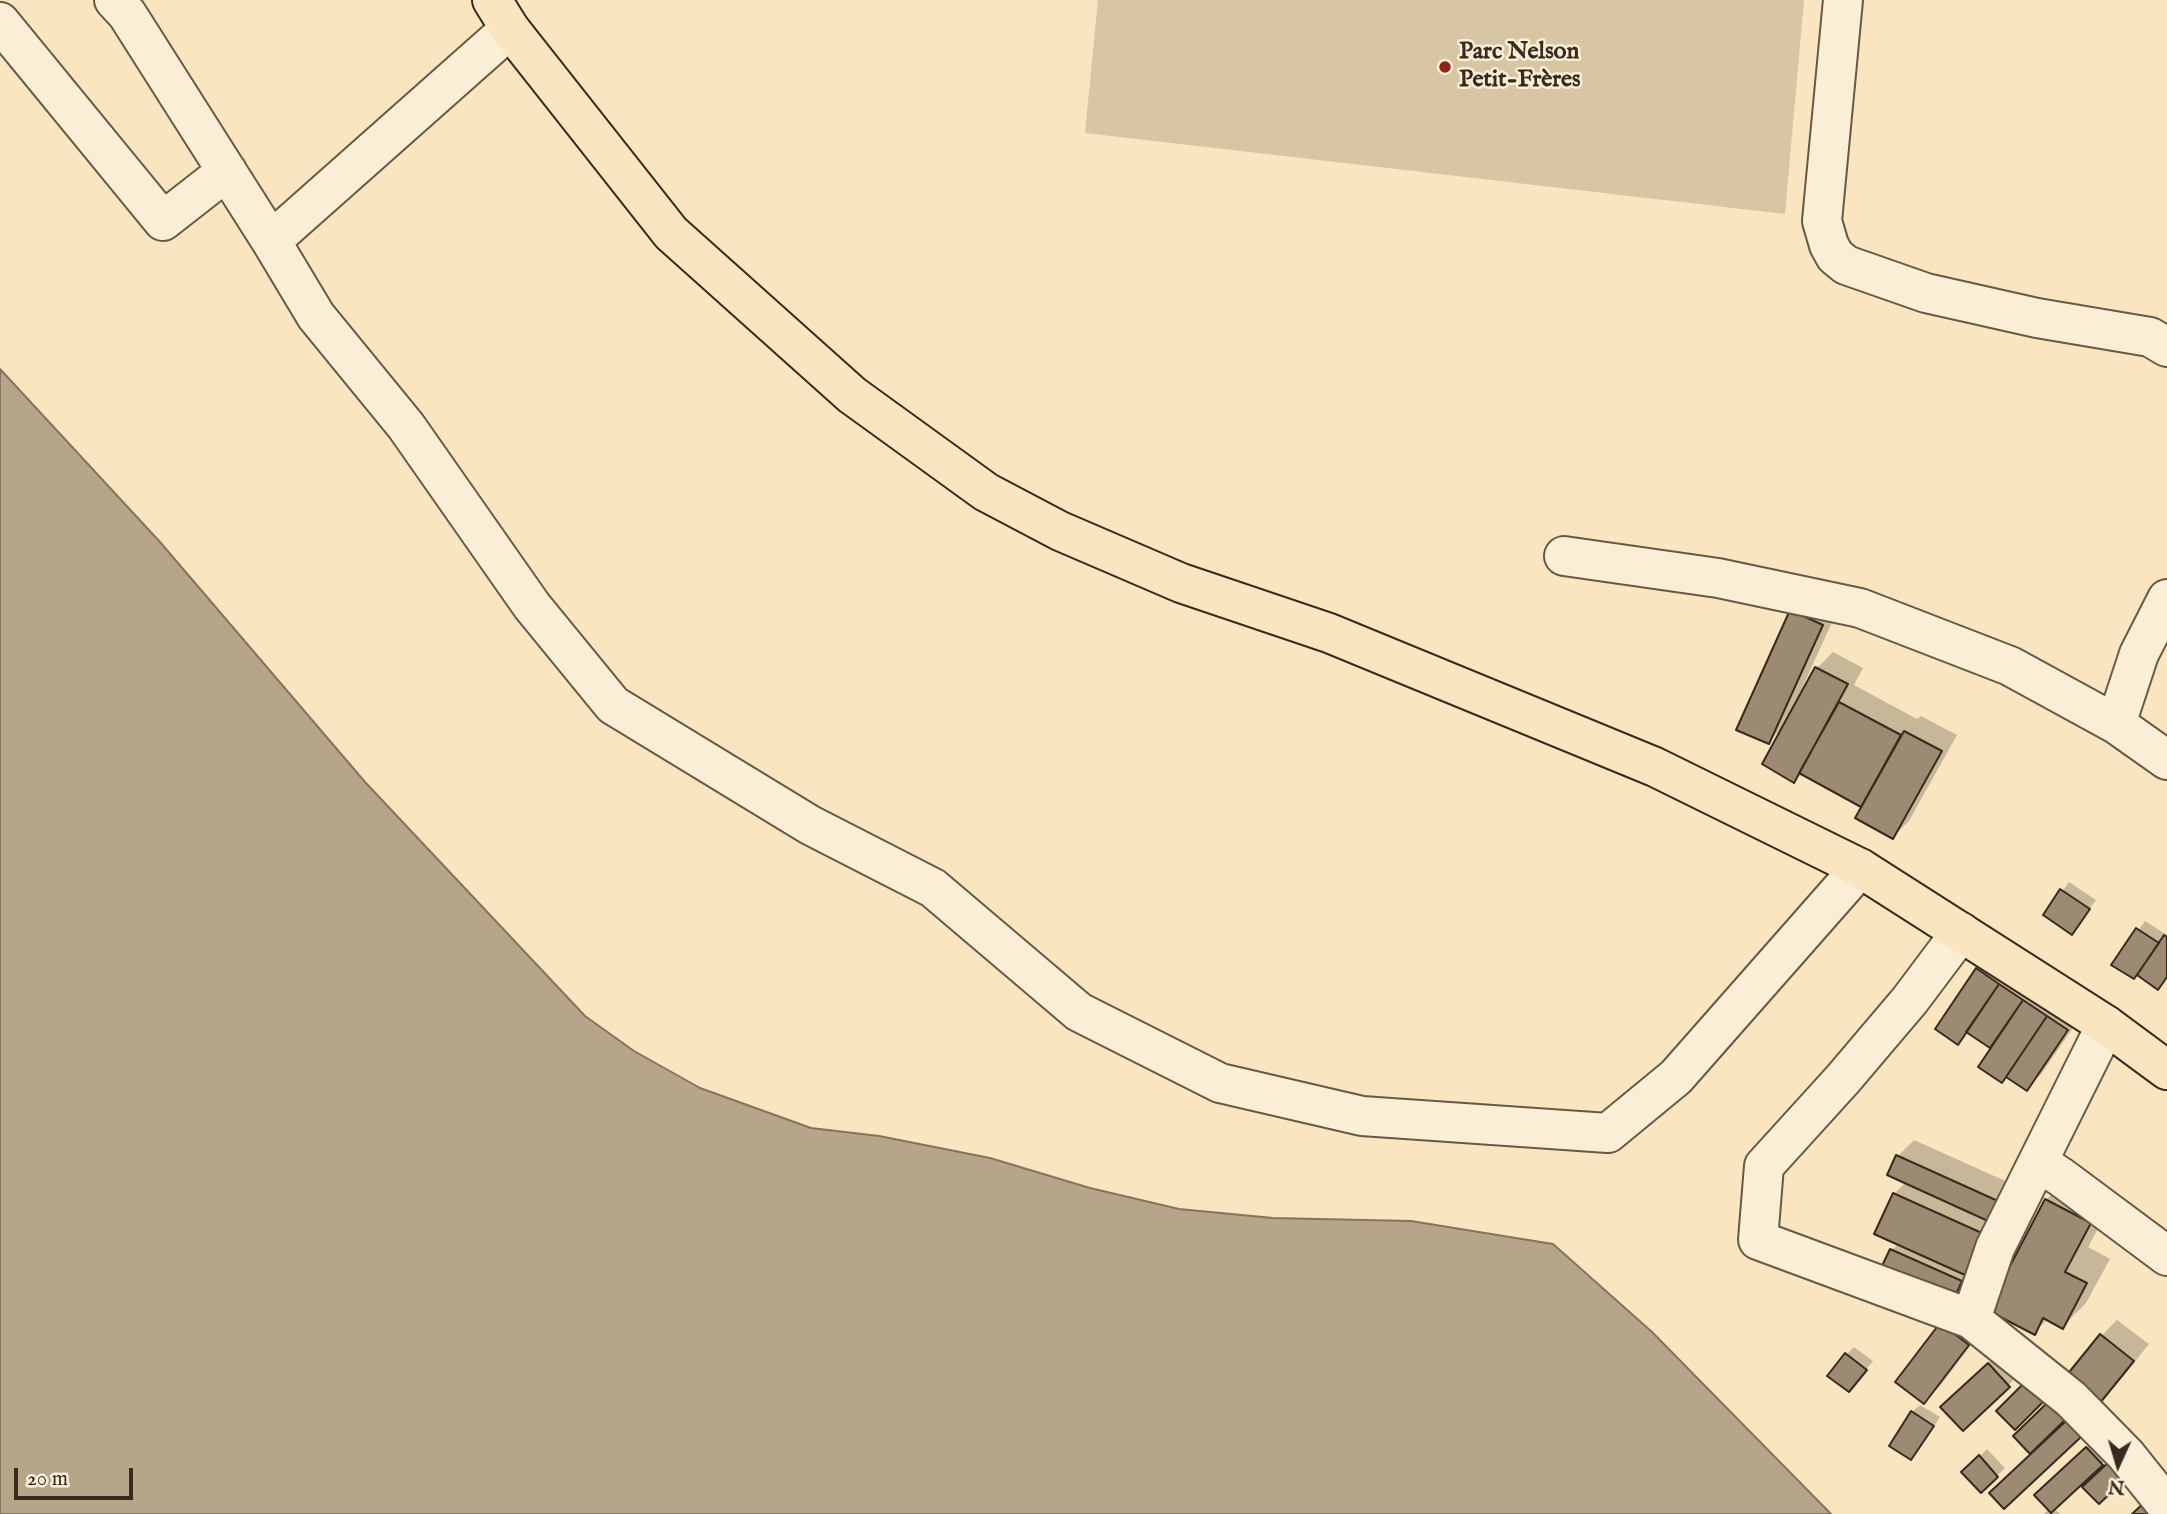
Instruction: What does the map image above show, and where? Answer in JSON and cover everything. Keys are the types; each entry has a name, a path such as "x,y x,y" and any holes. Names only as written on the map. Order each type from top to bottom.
{"main road":[{"path":"501,15 671,233 852,395 986,492 1060,531 1181,583 1329,633 1655,767 1860,867 2106,1025 2167,1070"}],"street":[{"path":"114,0 127,14 316,316 407,426 532,606 613,705 810,825 933,888 1079,1012 1220,1083 1362,1116 1608,1133 1676,1077 1860,867"},
{"path":"1843,0 1822,221 1835,257 1846,265 1926,293 2037,318 2150,338 2167,347"},
{"path":"271,241 501,15"},
{"path":"0,22 163,221 227,171"},
{"path":"1564,556 1718,578 1860,608 2010,666 2116,724 2167,760"},
{"path":"2116,724 2139,654 2167,599"},
{"path":"1961,932 1902,1010 1764,1166 1758,1240 1970,1319 2071,1399 2126,1455 2167,1506"},
{"path":"1970,1319 1996,1248 2106,1025"},
{"path":"2038,1162 2167,1256"}],"shaded area":[{"name":"Parc Nelson Petit-Frères","path":"1098,0 1804,0 1785,214 1085,133"},
{"path":"0,369 160,542 365,782 585,1016 634,1051 700,1088 811,1128 879,1136 990,1158 1090,1188 1179,1209 1273,1218 1411,1221 1553,1244 1652,1332 1831,1514 0,1514"}],"building":[{"path":"1790,610 1823,625 1769,744 1736,730"},
{"path":"1815,667 1848,684 1794,783 1762,764"},
{"path":"1839,702 1901,735 1861,807 1799,773"},
{"path":"1904,731 1942,751 1893,839 1855,818"},
{"path":"2060,889 2090,909 2072,935 2043,915"},
{"path":"2136,928 2159,943 2134,979 2111,965"},
{"path":"2164,935 2167,937 2167,977 2158,990 2137,975"},
{"path":"1976,968 1999,984 1958,1045 1935,1029"},
{"path":"1999,984 2023,1000 1990,1048 1966,1032"},
{"path":"2023,1000 2047,1016 2002,1083 1978,1067"},
{"path":"2047,1016 2068,1030 2027,1091 2006,1077"},
{"path":"1896,1155 1998,1201 1988,1221 1887,1175"},
{"path":"1893,1193 1984,1234 1965,1275 1874,1234"},
{"path":"2045,1199 2091,1223 2065,1272 2087,1283 2063,1329 2043,1318 2035,1335 1987,1310"},
{"path":"1890,1249 1962,1281 1953,1301 1881,1268"},
{"path":"1940,1323 1969,1345 1924,1404 1895,1382"},
{"path":"2100,1334 2134,1361 2100,1403 2066,1376"},
{"path":"1845,1353 1867,1370 1849,1392 1827,1376"},
{"path":"1988,1363 2010,1387 1963,1431 1940,1407"},
{"path":"2029,1378 2048,1397 2015,1430 1996,1411"},
{"path":"2049,1401 2066,1419 2030,1454 2013,1436"},
{"path":"1911,1411 1934,1426 1911,1460 1889,1446"},
{"path":"2066,1421 2081,1437 2004,1509 1989,1493"},
{"path":"2086,1447 2103,1465 2051,1513 2034,1495"},
{"path":"1979,1455 1998,1477 1981,1493 1961,1472"},
{"path":"2112,1459 2129,1476 2099,1504 2082,1487"},
{"path":"2147,1500 2150,1514 2132,1514"}],"place":[{"name":"Parc Nelson Petit-Frères","path":"1445,67"}]}
